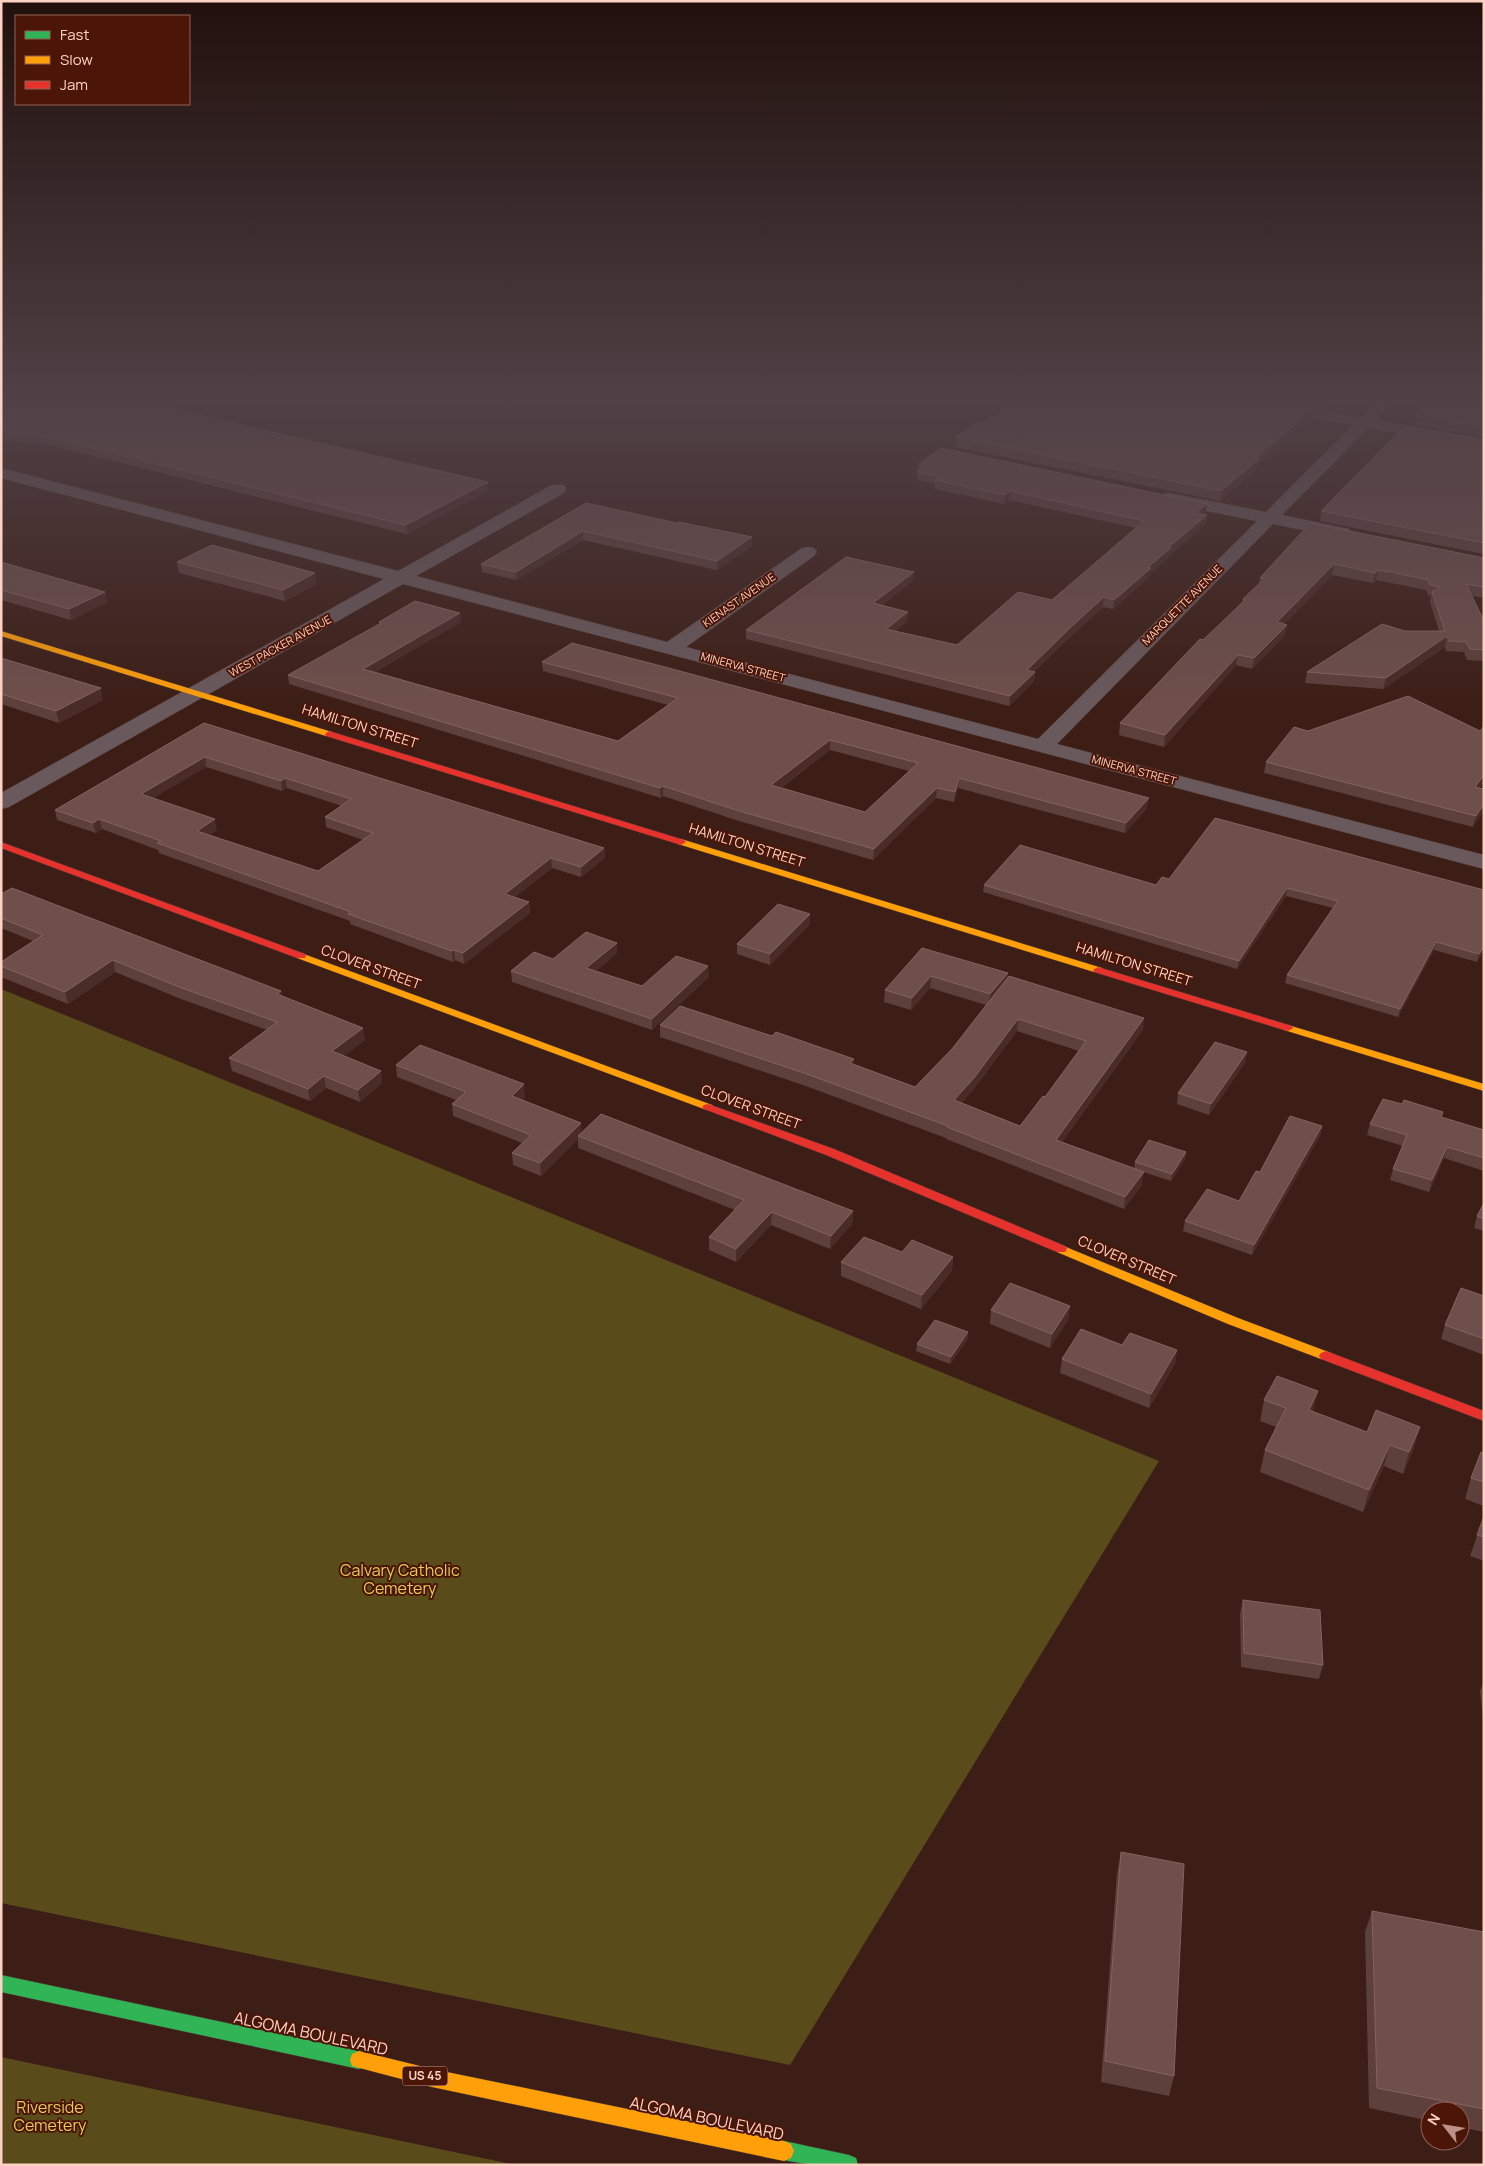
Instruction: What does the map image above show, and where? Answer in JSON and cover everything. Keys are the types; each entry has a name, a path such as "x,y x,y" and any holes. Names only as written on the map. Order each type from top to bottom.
{"street":[{"name":"MINERVA STREET","path":"113,502 1484,862"},
{"name":"WEST PACKER AVENUE","path":"1,802 535,502"},
{"path":"1191,502 1356,536"},
{"name":"MARQUETTE AVENUE","path":"1043,746 1284,502"},
{"name":"KIENAST AVENUE","path":"671,648 808,552"},
{"name":"HAMILTON STREET","path":"1,633 1484,1088"},
{"name":"CLOVER STREET","path":"1,845 830,1152 1233,1321 1484,1416"},
{"name":"ALGOMA BOULEVARD","path":"1,1983 370,2062 432,2078 849,2165"}],"green space":[{"name":"Calvary Catholic Cemetery","path":"1,989 1159,1461 790,2065 1,1903"},
{"name":"Riverside Cemetery","path":"1,2057 516,2165 1,2165"}],"building":[{"path":"312,502 450,502 406,525"},
{"path":"1059,502 1198,502 1207,504 1196,513 1207,515 1169,547 1171,548 1148,567 1151,568 1114,600 1104,597 1071,627 1027,670 1035,672 1010,696 746,630 846,557 914,572 873,603 908,612 886,629 957,645 1018,592 1052,600 1144,521"},
{"path":"1330,502 1484,502 1484,543 1321,511"},
{"path":"586,503 752,537 717,561 583,531 516,572 481,564"},
{"path":"1310,523 1484,558 1484,587 1466,584 1484,621 1484,650 1470,649 1466,642 1449,641 1447,636 1386,678 1307,672 1382,624 1405,631 1445,631 1432,592 1440,587 1430,585 1428,580 1378,570 1375,573 1334,564 1277,622 1287,625 1254,658 1238,655 1165,735 1120,723 1200,639 1203,640 1245,600 1243,599 1264,579 1260,578"},
{"path":"212,545 315,573 283,590 177,562"},
{"path":"1,562 105,592 69,609 1,590"},
{"path":"415,601 460,613 363,669 618,741 678,698 542,662 572,643 1149,798 1126,823 959,778 955,792 937,788 874,849 739,811 663,786 660,788 288,675 381,623 379,622","holes":["830,740 918,763 865,812 771,785"]},
{"path":"1,658 101,688 56,711 1,694"},
{"path":"1408,696 1480,731 1484,726 1484,775 1475,787 1484,789 1484,804 1476,816 1266,762 1294,727 1308,731"},
{"path":"204,723 604,848 581,867 551,858 505,894 529,902 463,953 452,951 348,914 351,912 157,843 161,841 99,819 93,823 55,810","holes":["205,757 281,781 285,778 351,799 325,817 373,833 318,871 197,831 215,819 141,794"]},
{"path":"1215,818 1484,890 1484,946 1479,954 1436,942 1400,1009 1287,975 1338,901 1287,888 1239,961 984,885 1020,845 1156,885 1162,877 1169,879"},
{"path":"12,888 281,991 277,994 363,1028 332,1051 381,1071 358,1090 324,1076 308,1089 229,1058 277,1022 179,987 113,960 65,992 1,966 1,962 43,935 1,918 1,894"},
{"path":"778,904 810,914 770,954 737,944"},
{"path":"586,932 617,943 586,968 642,986 676,956 708,966 652,1019 511,971 534,952 553,959"},
{"path":"922,948 1008,973 990,994 931,976 912,998 885,990"},
{"path":"1009,976 1144,1018 1056,1140 1144,1172 1125,1197 948,1126 804,1073 660,1025 680,1006 772,1036 776,1032 854,1059 850,1063 915,1087 952,1049","holes":["1018,1019 1086,1041 1045,1097 1043,1096 1020,1126 954,1100 974,1078"]},
{"path":"1215,1042 1247,1052 1211,1104 1178,1093"},
{"path":"420,1045 524,1084 512,1096 581,1123 540,1163 512,1153 531,1135 452,1104 466,1092 396,1065"},
{"path":"1383,1099 1402,1104 1404,1100 1443,1112 1441,1117 1484,1130 1484,1158 1447,1147 1432,1180 1393,1169 1407,1135 1370,1124"},
{"path":"601,1114 853,1211 831,1236 772,1212 736,1249 709,1237 744,1200 578,1136"},
{"path":"1290,1116 1322,1126 1254,1245 1185,1221 1207,1189 1239,1201 1256,1171 1260,1172"},
{"path":"1149,1140 1186,1152 1172,1174 1135,1162"},
{"path":"1484,1203 1484,1219 1477,1216"},
{"path":"864,1237 902,1252 912,1240 953,1257 922,1295 841,1262"},
{"path":"1010,1283 1070,1306 1052,1334 991,1310"},
{"path":"1461,1288 1484,1296 1484,1339 1445,1325"},
{"path":"935,1320 968,1332 951,1357 917,1344"},
{"path":"1081,1329 1122,1345 1130,1333 1177,1350 1151,1394 1062,1359"},
{"path":"1277,1376 1318,1391 1309,1410 1367,1432 1376,1410 1420,1427 1409,1452 1390,1445 1369,1490 1265,1450 1286,1408 1264,1400"},
{"path":"1481,1452 1484,1453 1484,1482 1471,1478"},
{"path":"1484,1516 1484,1537 1477,1535"},
{"path":"1243,1600 1320,1610 1323,1665 1244,1653"},
{"path":"1121,1852 1184,1864 1174,2076 1105,2061"},
{"path":"1372,1911 1484,1932 1484,2109 1470,2106 1470,2101 1443,2101 1377,2088"}],"traffic: fast":[{"path":"1,1983 359,2060"},
{"path":"784,2151 849,2165"}],"traffic: slow":[{"path":"1,633 329,734"},
{"path":"681,842 1098,970"},
{"path":"301,956 708,1107"},
{"path":"1288,1028 1484,1088"},
{"path":"1061,1249 1233,1321 1326,1356"},
{"path":"359,2060 432,2078 784,2151"}],"traffic: jam":[{"path":"329,734 681,842"},
{"path":"1,845 301,956"},
{"path":"1098,970 1288,1028"},
{"path":"708,1107 830,1152 1061,1249"},
{"path":"1326,1356 1484,1416"}]}
